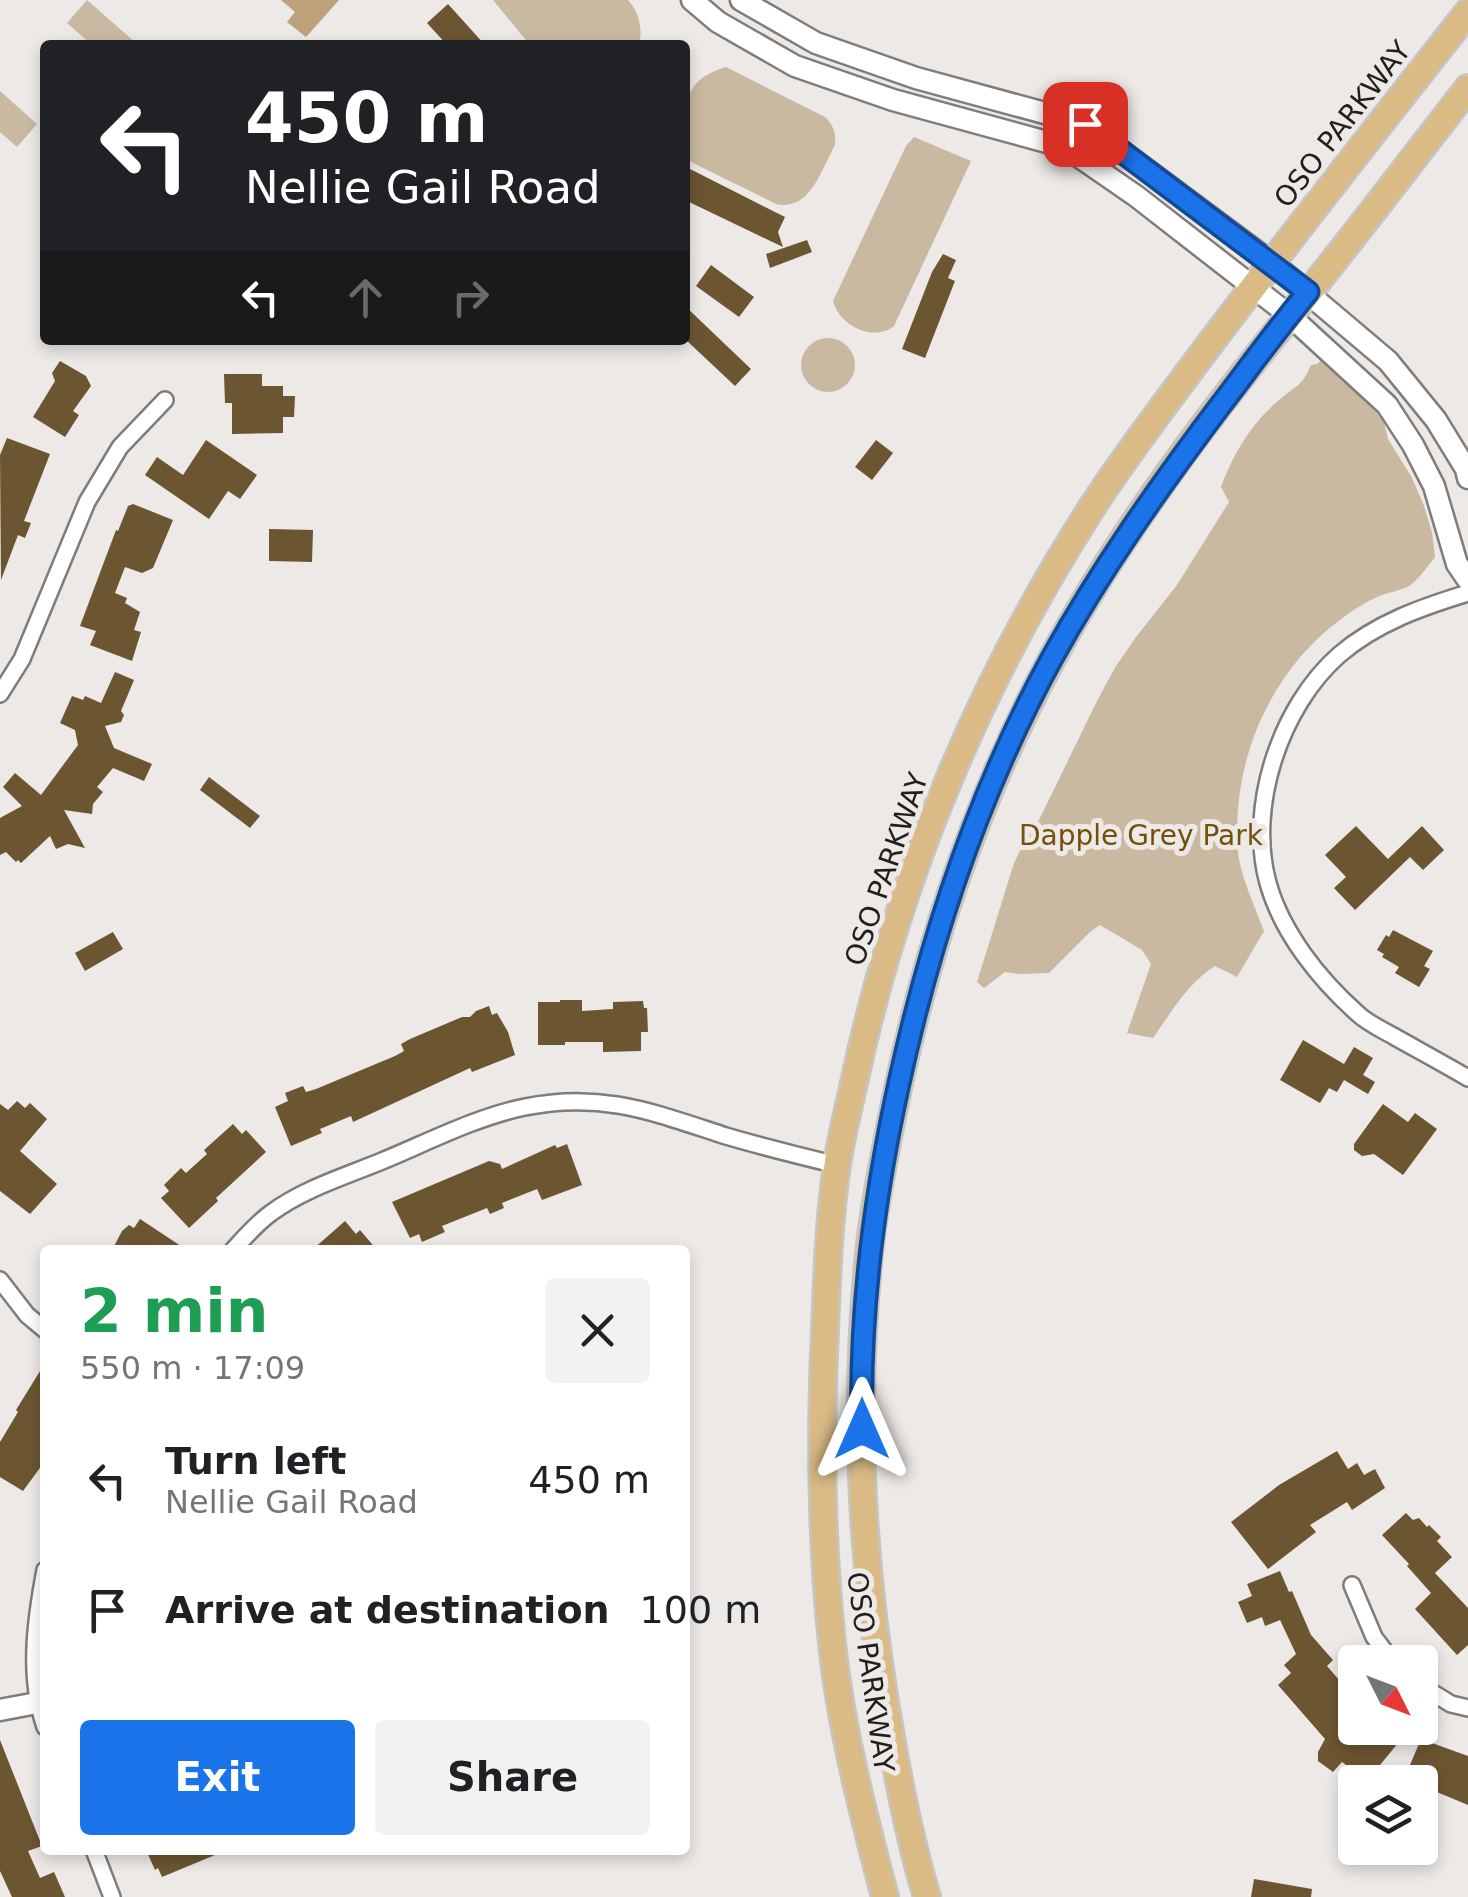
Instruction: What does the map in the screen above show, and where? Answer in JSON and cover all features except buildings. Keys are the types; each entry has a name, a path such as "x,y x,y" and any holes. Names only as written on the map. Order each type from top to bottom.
{"main road":[{"name":"OSO PARKWAY","path":"886,1897 846,1734 832,1646 825,1561 822,1392 837,1165 866,1026 888,945 955,765 987,694 1101,493 1253,286 1468,12"},
{"name":"OSO PARKWAY","path":"928,1897 896,1767 878,1651 865,1523 862,1393 871,1236 884,1152 916,1006 944,910 1010,742 1052,658 1104,570 1178,461 1468,88"}],"street":[{"path":"692,0 718,22 795,66 893,100 1064,147 1136,196 1289,315 1386,405 1434,486 1457,564 1468,580"},
{"path":"741,0 816,43 916,78 1085,124 1272,263 1388,362 1436,420 1468,478"},
{"path":"0,694 22,659 87,502 120,447 165,400"},
{"path":"1468,593 1422,607 1364,636 1310,686 1286,724 1272,761 1261,840 1268,882 1282,920 1304,955 1333,989 1359,1016 1468,1078"},
{"path":"238,1245 274,1211 304,1194 489,1118 555,1102 591,1100 654,1111 730,1137 837,1165"},
{"path":"0,1280 27,1316 40,1326"},
{"path":"1352,1584 1380,1645"},
{"path":"40,1599 34,1669 40,1712"},
{"path":"1438,1696 1468,1708"},
{"path":"0,1710 37,1703"},
{"path":"96,1855 112,1897"}],"green space":[{"path":"87,0 133,40 86,40 67,23"},
{"path":"493,0 628,0 641,33 640,40 526,40"},
{"path":"726,67 825,117 832,127 835,145 813,187 798,202 776,204 690,161 690,94 698,81"},
{"path":"0,91 37,124 17,147 0,132"},
{"path":"914,137 971,161 894,326 886,331 867,332 849,324 833,301 906,146"},
{"path":"828,338 847,346 855,365 847,384 828,392 809,384 801,365 809,346"},
{"name":"Dapple Grey Park","path":"1322,359 1352,382 1384,422 1388,439 1423,503 1435,557 1409,586 1364,604 1315,641 1293,666 1260,722 1248,753 1237,818 1239,859 1264,931 1237,977 1215,966 1205,973 1181,998 1153,1038 1127,1033 1151,964 1142,950 1100,925 1049,973 1005,972 984,988 977,982 1014,863 1098,699 1116,666 1177,585 1229,502 1221,487 1244,440 1269,409 1301,382 1311,365"}],"shaded area":[{"path":"281,0 339,0 306,37 287,22 295,12"}],"route":[{"path":"862,1429 864,1318 884,1152 916,1006 944,910 976,824 1010,742 1052,658 1104,570 1178,461 1308,292 1085,124"}]}
